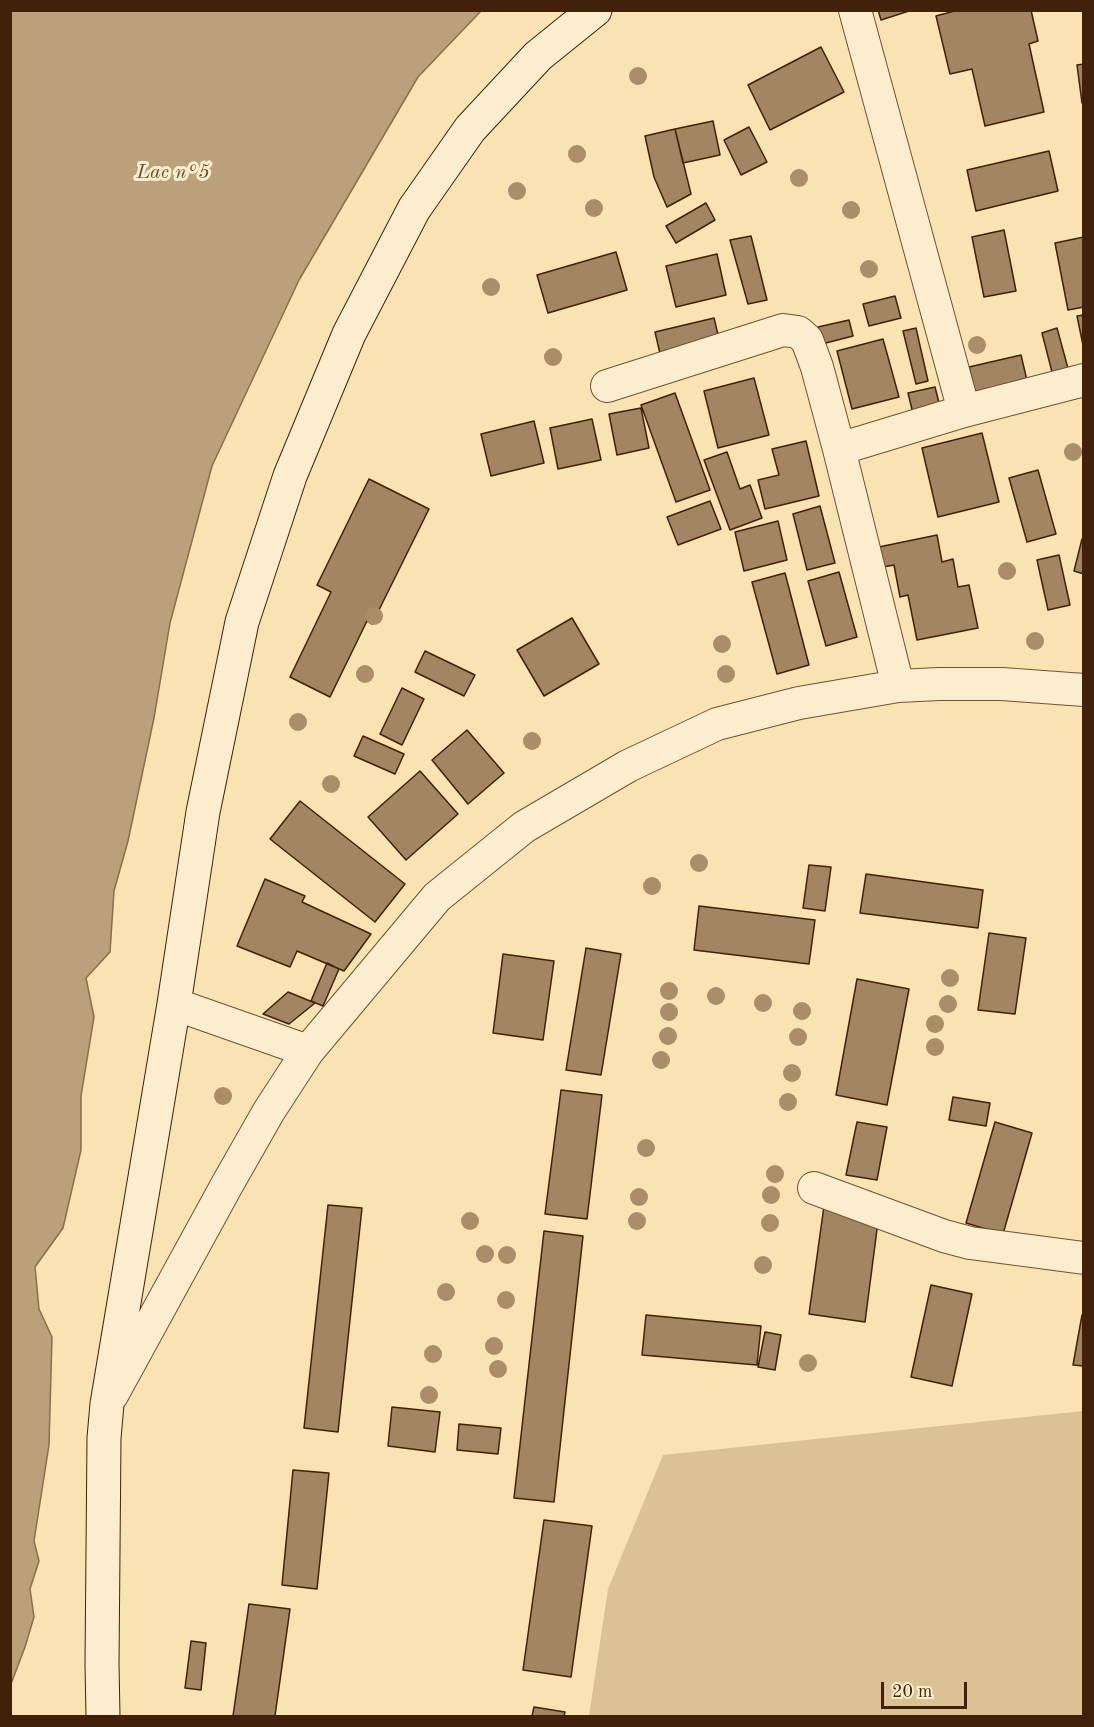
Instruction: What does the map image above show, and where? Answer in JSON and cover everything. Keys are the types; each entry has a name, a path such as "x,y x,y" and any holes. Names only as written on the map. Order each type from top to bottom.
{"street":[{"path":"103,1716 104,1438 107,1404 174,1004 203,812 242,622 290,476 348,334 414,209 470,129 538,56 595,10"},
{"path":"855,10 964,411"},
{"path":"607,386 783,330 798,332 807,340 839,449 898,686"},
{"path":"839,449 964,411 1083,380"},
{"path":"107,1404 233,1173 269,1111 308,1051 437,897 524,827 628,766 717,724 799,703 898,686 939,684 1002,684 1083,690"},
{"path":"174,1004 308,1051"},
{"path":"814,1188 944,1236 970,1243 1083,1258"}],"shaded area":[{"path":"1083,1411 1083,1716 589,1716 608,1589 663,1455"}],"water":[{"name":"Lac n°5","path":"11,10 481,11 418,77 299,280 212,466 170,623 154,718 128,841 114,891 110,952 86,978 94,1017 81,1096 81,1150 63,1228 35,1267 39,1309 52,1337 49,1445 34,1541 39,1561 30,1589 34,1617 11,1684"}],"building":[{"path":"878,10 912,10 881,20"},
{"path":"958,10 1031,10 1038,41 1029,44 1044,112 985,126 972,69 950,74 936,16"},
{"path":"821,47 844,92 770,130 748,85"},
{"path":"1084,64 1084,103 1082,103 1077,65"},
{"path":"713,121 720,155 683,163 675,129"},
{"path":"749,127 767,162 741,175 724,140"},
{"path":"675,129 691,194 667,207 654,177 645,136"},
{"path":"1049,151 1058,191 976,211 967,170"},
{"path":"706,203 715,220 676,243 666,226"},
{"path":"1004,230 1016,291 984,297 972,237"},
{"path":"751,236 767,300 748,304 730,240"},
{"path":"1084,237 1084,307 1068,310 1055,243"},
{"path":"616,252 627,290 548,313 537,275"},
{"path":"717,254 726,295 676,307 666,266"},
{"path":"895,296 901,318 869,326 863,304"},
{"path":"1084,315 1084,350 1077,316"},
{"path":"714,318 721,347 662,362 655,332"},
{"path":"849,320 853,336 822,344 818,327"},
{"path":"916,328 928,381 916,384 903,331"},
{"path":"1057,328 1069,372 1053,376 1042,333"},
{"path":"883,339 899,397 852,409 837,351"},
{"path":"1021,355 1029,389 977,401 969,367"},
{"path":"754,378 769,435 718,448 704,391"},
{"path":"935,387 942,415 915,422 908,393"},
{"path":"675,393 710,490 676,502 641,405"},
{"path":"641,408 649,448 617,455 609,414"},
{"path":"592,419 601,460 558,469 550,428"},
{"path":"534,421 544,463 491,476 481,434"},
{"path":"982,433 999,502 938,517 922,448"},
{"path":"806,441 819,496 765,509 758,480 779,475 772,449"},
{"path":"727,452 740,489 750,485 762,518 730,530 704,460"},
{"path":"1038,470 1056,534 1027,542 1009,478"},
{"path":"369,479 429,509 372,624 367,621 330,697 290,677 331,592 317,585"},
{"path":"710,501 721,529 678,545 667,517"},
{"path":"820,506 835,563 807,570 793,514"},
{"path":"778,521 787,560 744,571 735,532"},
{"path":"937,535 942,562 953,559 958,587 969,585 978,628 917,640 908,595 900,597 894,565 878,568 874,548"},
{"path":"1082,539 1084,539 1084,574 1074,571"},
{"path":"1059,555 1070,605 1048,610 1037,560"},
{"path":"839,572 857,637 826,646 808,581"},
{"path":"785,573 809,665 777,674 752,582"},
{"path":"572,618 599,664 544,696 517,650"},
{"path":"425,651 475,675 464,696 415,672"},
{"path":"402,688 424,699 402,745 380,734"},
{"path":"467,730 504,773 468,804 432,760"},
{"path":"363,736 404,754 395,774 354,756"},
{"path":"420,771 458,814 406,860 368,817"},
{"path":"300,801 405,884 375,922 270,839"},
{"path":"809,865 831,867 825,911 803,908"},
{"path":"866,874 983,890 978,928 860,913"},
{"path":"265,879 305,896 302,902 371,934 344,971 297,951 290,967 237,946"},
{"path":"699,906 815,920 809,964 694,950"},
{"path":"989,933 1026,938 1015,1014 978,1010"},
{"path":"586,948 621,954 601,1075 566,1070"},
{"path":"503,954 554,961 543,1040 493,1033"},
{"path":"327,963 339,969 323,1006 311,1001"},
{"path":"857,979 909,989 887,1105 836,1095"},
{"path":"288,992 315,1003 289,1024 263,1014"},
{"path":"561,1090 602,1095 587,1219 545,1214"},
{"path":"953,1097 990,1103 986,1126 949,1120"},
{"path":"857,1122 887,1127 877,1180 846,1175"},
{"path":"995,1122 1032,1133 1003,1234 966,1223"},
{"path":"328,1205 362,1208 338,1432 304,1428"},
{"path":"824,1206 879,1214 865,1322 809,1314"},
{"path":"544,1231 583,1236 554,1502 514,1498"},
{"path":"931,1285 972,1294 952,1386 911,1377"},
{"path":"646,1315 761,1326 757,1365 642,1355"},
{"path":"1082,1315 1084,1315 1084,1366 1073,1365"},
{"path":"765,1332 781,1335 775,1370 758,1367"},
{"path":"392,1407 440,1412 435,1452 388,1446"},
{"path":"459,1424 501,1428 498,1454 457,1450"},
{"path":"293,1470 329,1473 317,1589 282,1585"},
{"path":"544,1520 592,1526 571,1677 523,1670"},
{"path":"249,1604 290,1609 275,1716 233,1716"},
{"path":"191,1641 206,1643 201,1690 185,1688"},
{"path":"534,1707 565,1712 564,1716 532,1716"}]}
